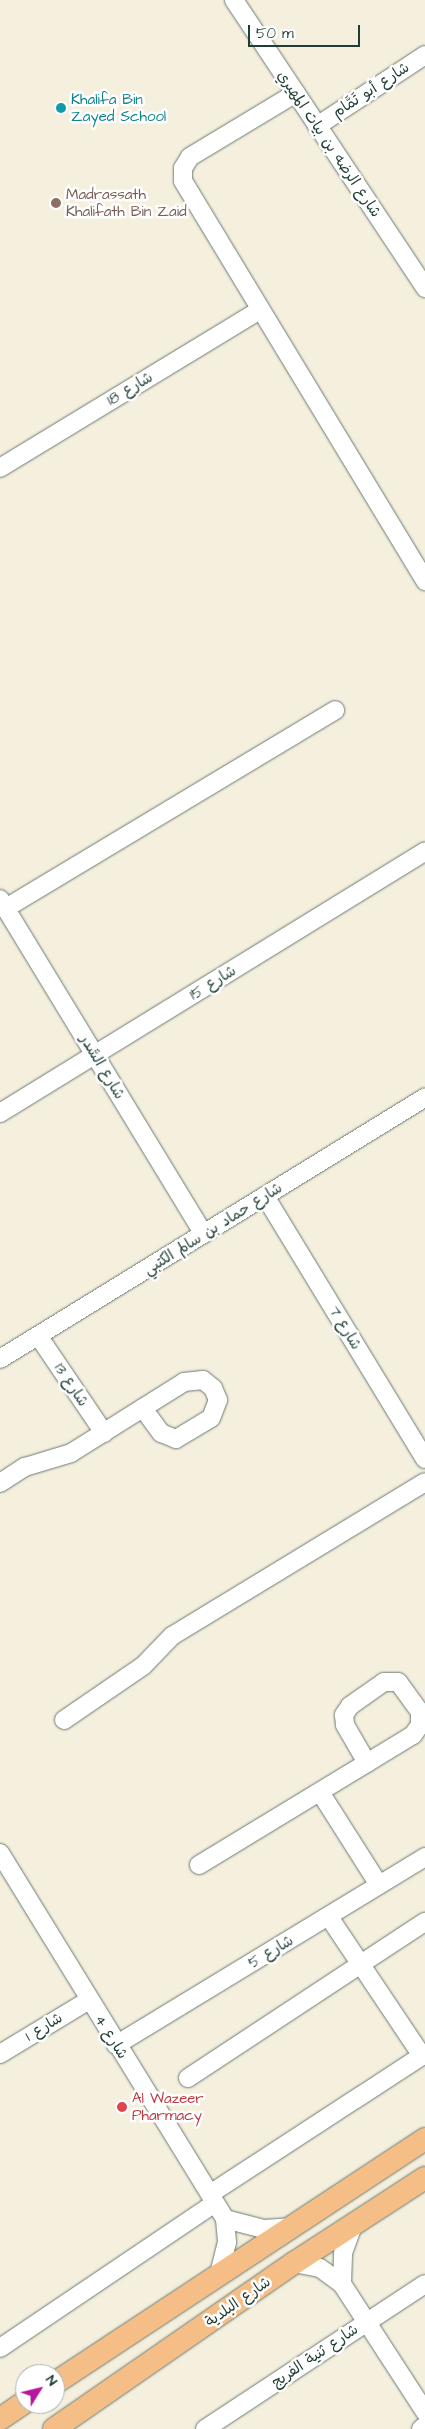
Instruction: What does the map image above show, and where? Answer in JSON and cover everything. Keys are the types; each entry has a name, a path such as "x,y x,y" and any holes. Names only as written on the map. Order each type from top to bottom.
{"main road":[{"path":"65,2375 425,2139"},
{"name":"شارع البلدية","path":"54,2429 294,2263 425,2178"},
{"path":"0,2419 15,2409"}],"street":[{"name":"شارع الرضه بن بيات المهيري","path":"234,0 425,288"},
{"name":"شارع أبو تَمَّام","path":"317,126 425,55"},
{"path":"296,93 196,153 183,168 186,187 425,581"},
{"name":"شارع 18","path":"0,468 260,310"},
{"path":"3,904 335,710"},
{"name":"شارع 15","path":"0,1113 425,852"},
{"name":"شارع السَّدر","path":"3,904 204,1234"},
{"name":"شارع حماد بن سالم الكتبي","path":"0,1359 425,1098"},
{"name":"شارع 7","path":"265,1196 425,1459"},
{"name":"شارع 13","path":"39,1336 104,1433"},
{"path":"0,1483 25,1467 71,1453 143,1408"},
{"path":"64,1720 143,1666 172,1636 425,1482"},
{"path":"199,1865 320,1792 413,1735 420,1725 420,1712 398,1682 384,1682 350,1706 344,1715 345,1725 367,1763"},
{"path":"320,1792 379,1885"},
{"name":"شارع 4","path":"0,1854 225,2219 226,2247 219,2275"},
{"name":"شارع 5","path":"116,2045 425,1857"},
{"path":"0,2348 424,2055 329,1917"},
{"path":"188,2078 425,1922"},
{"name":"شارع 1","path":"0,2054 89,2000"},
{"path":"225,2219 264,2229 291,2227"},
{"path":"342,2284 343,2254 353,2225"},
{"path":"294,2263 320,2268 342,2284 425,2412"},
{"name":"شارع ثنية الفريج","path":"205,2429 425,2284"},
{"path":"421,2429 425,2426"}],"place":[{"name":"Khalifa Bin Zayed School","path":"61,108"},
{"name":"Madrassath Khalifath Bin Zaid","path":"56,203"},
{"name":"Al Wazeer Pharmacy","path":"122,2107"}]}
